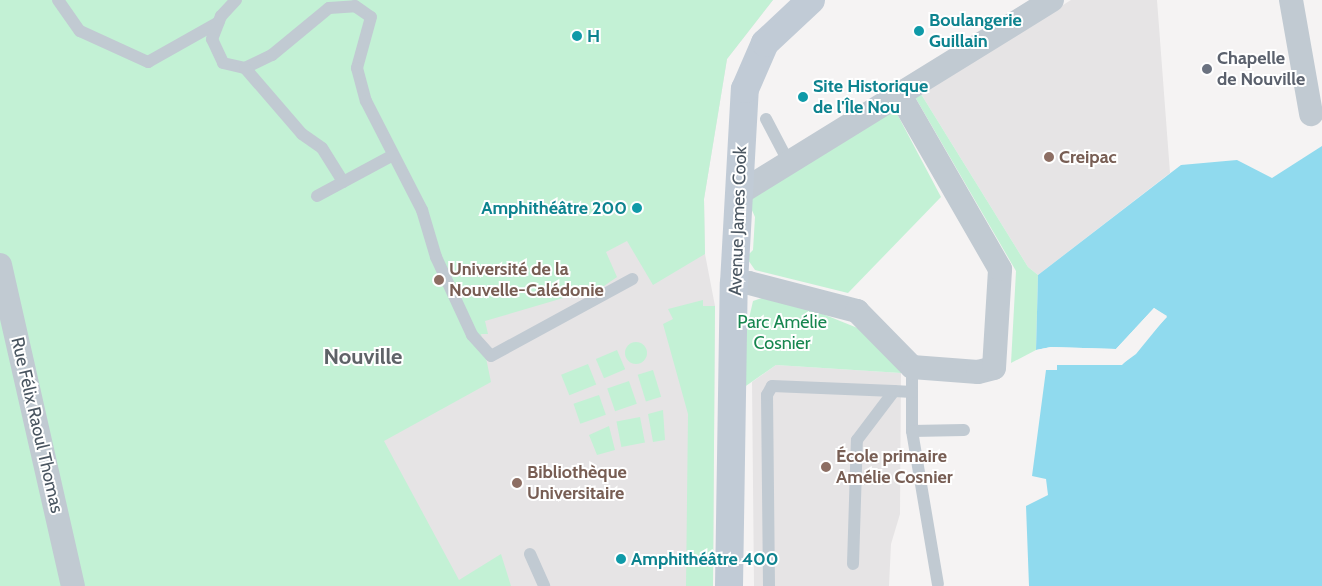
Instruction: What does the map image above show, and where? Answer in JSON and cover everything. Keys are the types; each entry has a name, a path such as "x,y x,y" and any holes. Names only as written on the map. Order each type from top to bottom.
{"main road":[{"name":"Avenue James Cook","path":"729,586 734,283 745,89 753,65 765,43 811,0"}],"street":[{"path":"738,194 1052,0"},
{"path":"1291,0 1310,114"},
{"path":"734,283 749,283 857,311 912,367 978,372 994,368 1000,269 900,95"},
{"name":"Rue Félix Raoul Thomas","path":"0,265 73,586"}],"lane":[{"path":"58,0 80,31 148,62 219,22"},
{"path":"236,0 219,22 212,39 223,63 245,68 302,134 322,148 343,182"},
{"path":"245,68 272,55 329,8 354,6 371,17 357,68 366,101 422,210 436,257 472,335 492,356 632,280"},
{"path":"766,119 789,163"},
{"path":"317,196 393,155"},
{"path":"912,367 912,431 938,584"},
{"path":"769,586 767,395 772,386 912,392"},
{"path":"853,564 857,440 894,391"},
{"path":"912,431 964,430"},
{"path":"530,554 544,586"}],"shaded area":[{"name":"Université de la Nouvelle-Calédonie","path":"70,0 773,0 727,59 704,199 705,254 715,306 713,586 303,586"},
{"path":"1071,0 1157,0 1170,173 1038,275 1028,267 921,94"},
{"name":"École primaire Amélie Cosnier","path":"776,365 901,373 900,514 891,544 889,586 754,586 752,382"}],"green space":[{"name":"Université de la Nouvelle-Calédonie","path":"0,0 773,0 727,59 704,199 705,254 653,285 627,241 606,252 617,277 604,286 485,321 488,334 481,334 491,382 384,441 459,580 501,554 511,586 0,586"},
{"path":"921,94 1028,267 1038,275 1036,350 1011,363 1016,271 915,97"},
{"path":"895,110 941,197 848,293 755,270 746,257 753,250 755,217 747,199"},
{"name":"Parc Amélie Cosnier","path":"773,294 870,333 904,362 901,373 776,365 743,388 745,336 753,301"},
{"path":"703,300 703,306 715,306 713,586 686,586 688,414 663,324 673,319 668,309"},
{"path":"636,342 644,345 647,353 644,361 636,364 628,361 625,353 628,345"},
{"path":"617,350 625,369 604,378 596,359"},
{"path":"588,364 596,384 569,395 561,375"},
{"path":"653,370 661,397 646,401 638,375"},
{"path":"629,381 637,404 615,411 607,388"},
{"path":"599,395 606,415 580,424 573,404"},
{"path":"663,410 665,440 653,442 648,414"},
{"path":"640,417 645,443 621,447 616,422"},
{"path":"609,426 615,450 597,455 589,435"}],"water":[{"path":"1322,146 1322,586 1029,586 1026,506 1048,495 1046,479 1032,476 1046,370 1057,370 1057,365 1122,365 1167,317 1154,308 1116,349 1051,347 1036,350 1038,275 1181,165 1237,160 1272,178"}],"pier":[{"path":"1154,308 1167,316 1136,354 1121,365 1057,365 1057,370 1044,370 1057,363 1121,363 1163,317 1155,311 1116,351 1036,350 1051,347 1116,349"}],"place":[{"name":"Boulangerie Guillain","path":"919,31"},
{"name":"H","path":"577,36"},
{"name":"Chapelle de Nouville","path":"1207,69"},
{"name":"Site Historique de l'Île Nou","path":"803,97"},
{"name":"Creipac","path":"1049,157"},
{"name":"Amphithéâtre 200","path":"637,208"},
{"name":"Université de la Nouvelle-Calédonie","path":"439,280"},
{"name":"École primaire Amélie Cosnier","path":"826,467"},
{"name":"Bibliothèque Universitaire","path":"517,483"},
{"name":"Amphithéâtre 400","path":"621,559"}],"district":[{"name":"Nouville","path":"363,357"}]}
